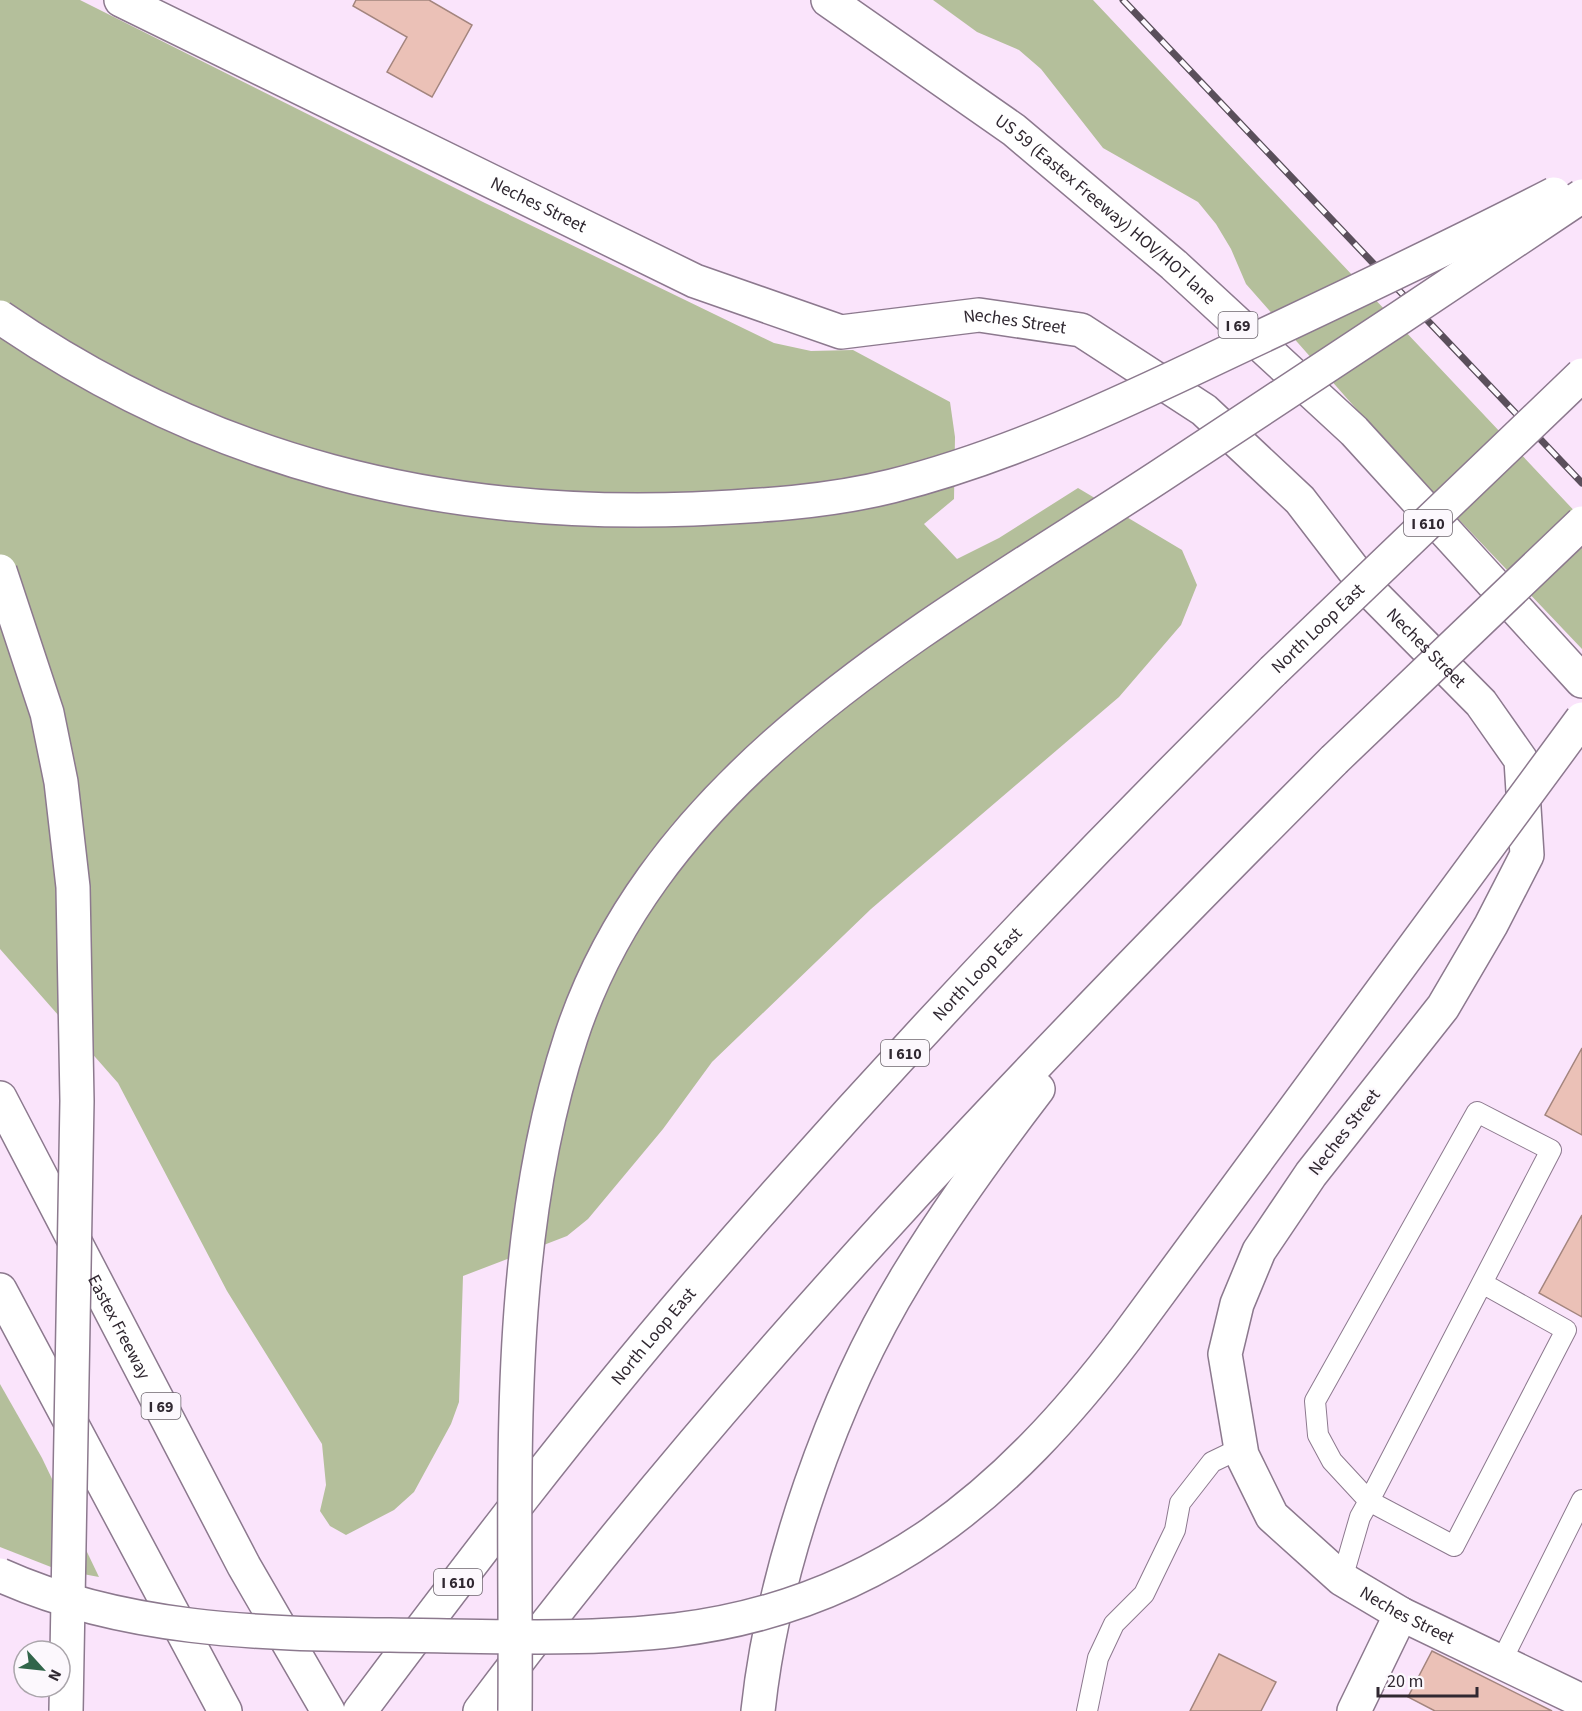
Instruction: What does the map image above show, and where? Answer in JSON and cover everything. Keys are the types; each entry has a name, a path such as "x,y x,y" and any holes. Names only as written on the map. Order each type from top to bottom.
{"main road":[{"name":"Neches Street","path":"121,0 695,281 841,332 979,315 1082,330 1204,410 1300,500 1369,590 1481,703 1521,760 1527,855 1491,925 1443,1007 1311,1174 1259,1251 1237,1304 1225,1354 1240,1448 1272,1516 1342,1579 1401,1614 1582,1701"},
{"name":"US 59 (Eastex Freeway) HOV/HOT lane","path":"841,8 1014,130 1182,273 1354,431 1582,681"},
{"path":"0,317 105,382 173,417 294,461 371,483 447,497 511,505 581,509 644,511 782,503 888,487 1006,450 1148,390 1305,316 1582,179"},
{"path":"515,1711 518,1373 521,1306 537,1171 571,1035 597,970 628,915 665,860 713,805 760,759 884,657 1371,338 1582,196"},
{"name":"North Loop East","path":"360,1711 558,1455 691,1292 823,1142 1014,936 1273,671 1582,375"},
{"path":"480,1711 625,1528 756,1372 901,1209 1037,1062 1334,760 1582,523"},
{"path":"0,571 47,713 61,782 73,887 78,1101 66,1711"},
{"path":"0,1575 53,1596 93,1608 167,1622 295,1632 522,1636 673,1630 730,1621 783,1606 881,1566 946,1526 981,1497 1040,1442 1081,1395 1133,1329 1582,719"},
{"path":"758,1711 772,1625 791,1551 813,1483 872,1340 907,1276 991,1150 1081,1032 1178,917"},
{"name":"Eastex Freeway","path":"0,1098 244,1566 328,1711"},
{"path":"0,1290 225,1711"},
{"path":"1354,1711 1401,1614"}],"lane":[{"path":"1342,1579 1360,1517 1369,1501 1482,1283 1551,1150 1477,1112 1315,1401 1318,1435 1332,1461 1369,1501 1454,1546 1566,1330 1482,1283"},
{"path":"1087,1711 1098,1658 1114,1624 1144,1594 1175,1530 1180,1503 1212,1462 1240,1448"},
{"path":"1501,1662 1582,1500"}],"green space":[{"path":"0,0 80,0 485,203 774,343 811,351 853,350 950,402 955,437 954,499 924,524 957,559 999,538 1078,488 1182,550 1197,585 1181,625 1119,697 871,909 712,1062 663,1129 588,1219 567,1236 463,1276 459,1402 451,1424 414,1492 394,1510 346,1535 330,1526 320,1511 326,1485 322,1444 227,1291 118,1083 0,949"},
{"path":"933,0 1093,0 1582,519 1582,649 1389,446 1246,284 1231,249 1216,224 1198,202 1103,148 1041,69 1019,50 977,32"},
{"path":"0,1384 42,1458 99,1577 56,1569 0,1547"}],"building":[{"path":"356,0 429,0 472,25 432,97 387,72 407,37 353,6"},
{"path":"1582,1048 1582,1135 1545,1115"},
{"path":"1582,1215 1582,1317 1539,1293"},
{"path":"1432,1651 1552,1711 1435,1711 1408,1697"},
{"path":"1219,1654 1276,1682 1261,1711 1190,1711"}],"railway":[{"path":"1123,0 1582,483"}]}
